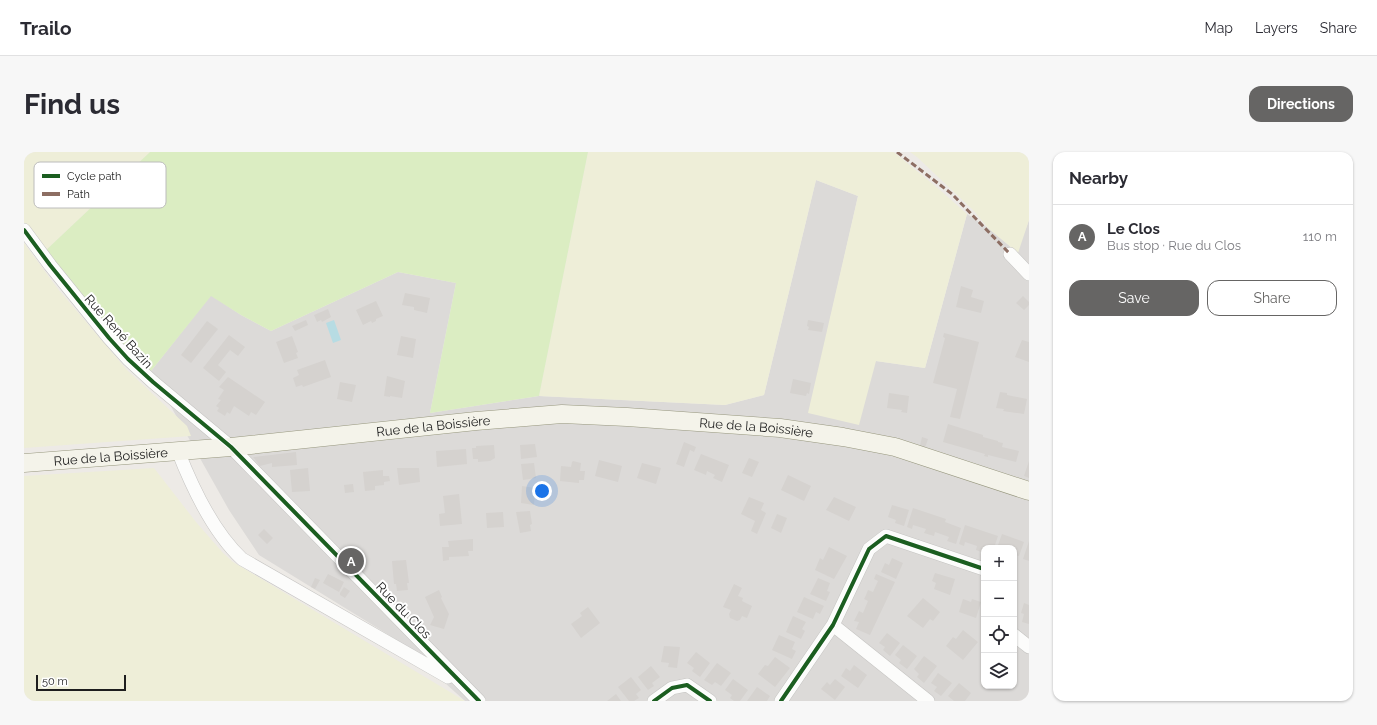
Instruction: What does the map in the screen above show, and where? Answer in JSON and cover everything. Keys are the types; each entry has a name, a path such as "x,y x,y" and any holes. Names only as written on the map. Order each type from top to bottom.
{"main road":[{"name":"Rue de la Boissière","path":"24,463 231,447 476,421 562,414 627,416 780,428 843,437 895,447 1029,491"},
{"name":"Rue de la Boissière","path":"843,437 1029,500"}],"street":[{"name":"Rue René Bazin","path":"24,230 109,338 128,359 153,382 231,447"},
{"path":"1010,254 1029,274"},
{"name":"Rue du Clos","path":"231,447 479,701"},
{"name":"Rue du Clos","path":"178,451 186,472 200,499 230,547 242,559 462,685"},
{"path":"781,701 833,625 869,549 886,536 981,568"},
{"path":"833,625 928,701"},
{"path":"1017,637 1029,647"},
{"name":"Rue du Clos","path":"414,658 422,654 425,647"},
{"path":"654,701 672,688 687,685 710,701"}],"shaded area":[{"path":"816,180 858,196 809,413 876,361 925,368 967,214 988,228 1017,252 1029,220 1029,701 465,701 397,640 259,555 229,510 151,371 211,295 241,315 271,331 398,272 456,283 430,413 539,396 725,405 764,395"}],"green space":[{"path":"24,152 150,152 139,162 34,162 34,208 91,208 44,252 24,224"},
{"path":"150,152 588,152 539,396 430,413 456,283 398,272 271,331 241,315 211,296 151,371 132,355 44,252 91,208 166,208 166,162 139,162"},
{"path":"588,152 895,153 967,214 925,368 876,361 859,425 808,413 858,196 816,180 764,395 725,405 539,396"},
{"path":"910,152 1029,152 1029,220 1018,253 988,228 974,211"},
{"path":"24,243 58,289 127,370 187,426 191,436 24,448"},
{"path":"154,468 196,522 223,553 233,562 465,701 24,701 24,476"}],"water":[{"path":"334,320 341,340 333,343 326,323"}],"building":[{"path":"961,286 973,290 971,297 984,301 981,313 956,307"},
{"path":"405,293 430,298 427,313 414,310 414,307 402,305"},
{"path":"1023,296 1029,302 1029,305 1024,310 1016,303"},
{"path":"376,301 383,316 376,319 376,321 372,323 371,321 363,325 356,310"},
{"path":"328,309 331,317 322,322 321,320 317,322 314,315"},
{"path":"306,320 308,325 295,331 292,326"},
{"path":"808,320 824,323 822,332 808,330"},
{"path":"207,321 218,329 191,363 181,355"},
{"path":"944,333 979,342 960,419 950,417 957,389 933,383 945,338 943,337"},
{"path":"229,335 245,347 238,356 230,350 218,365 226,372 219,381 203,368"},
{"path":"292,336 298,352 296,353 298,358 284,363 276,342"},
{"path":"401,336 416,339 413,358 397,355"},
{"path":"1022,340 1029,342 1029,362 1015,357"},
{"path":"325,360 331,377 303,387 302,385 296,387 293,378 299,375 297,370"},
{"path":"387,376 405,381 402,398 384,396"},
{"path":"228,377 265,402 256,415 251,412 249,416 234,406 230,414 227,412 225,416 217,411 219,408 216,406 221,400 218,399 224,390 219,387"},
{"path":"793,379 811,383 809,394 807,393 806,396 790,393"},
{"path":"340,382 356,385 352,402 337,399"},
{"path":"1000,392 1027,399 1024,414 1003,411 1004,409 996,408"},
{"path":"889,393 909,396 907,413 901,412 902,410 887,408"},
{"path":"948,424 1003,443 1002,447 1019,451 1016,462 988,455 988,457 984,456 985,454 943,442"},
{"path":"922,437 928,439 925,448 920,446"},
{"path":"684,442 696,447 694,452 690,450 684,467 676,464"},
{"path":"535,444 537,457 521,459 520,445"},
{"path":"494,445 495,458 490,461 478,462 478,459 473,459 472,448 476,448 476,446"},
{"path":"466,449 467,464 437,467 436,451"},
{"path":"296,452 297,465 272,467 272,463 260,466 253,457"},
{"path":"701,454 729,465 722,482 713,478 715,475 707,471 706,475 694,470"},
{"path":"749,458 759,462 752,477 742,473"},
{"path":"599,460 622,466 618,482 595,476"},
{"path":"573,461 581,463 580,471 585,471 584,480 579,480 579,483 560,481 561,466 571,467"},
{"path":"1029,461 1029,478 1024,476"},
{"path":"534,463 536,478 523,480 521,464"},
{"path":"642,463 661,468 656,484 637,478"},
{"path":"308,468 310,491 292,492 290,470"},
{"path":"397,468 419,468 420,482 399,485"},
{"path":"383,470 383,476 389,476 390,481 384,482 384,485 375,486 375,490 365,491 363,472"},
{"path":"788,475 811,486 804,501 781,490"},
{"path":"353,484 354,492 345,493 344,485"},
{"path":"522,486 535,488 534,505 521,503"},
{"path":"459,494 462,524 440,526 439,514 445,513 443,496"},
{"path":"749,497 764,503 761,510 766,513 757,534 751,531 755,521 741,514"},
{"path":"834,497 856,507 849,521 826,510"},
{"path":"892,505 909,510 904,526 895,523 896,520 888,517"},
{"path":"913,508 946,519 945,522 961,528 956,544 947,541 949,537 935,532 934,536 924,533 926,529 913,525 912,529 907,527"},
{"path":"530,511 532,524 530,525 531,531 520,533 516,512"},
{"path":"503,512 504,527 487,528 486,513"},
{"path":"777,514 787,518 781,533 771,528"},
{"path":"965,525 998,536 995,545 981,545 981,552 976,550 977,546 965,542 964,546 959,544"},
{"path":"264,529 273,538 267,544 258,535"},
{"path":"1002,534 1024,542 1019,556 1017,556 1017,545 998,545"},
{"path":"473,539 473,551 468,551 469,556 449,557 449,560 443,561 442,547 449,547 448,541"},
{"path":"1029,541 1029,561 1023,559"},
{"path":"829,547 847,556 834,579 815,570 820,558 823,560"},
{"path":"892,558 903,563 896,579 881,572 885,563 889,565"},
{"path":"406,560 409,583 407,583 408,590 397,591 396,584 394,584 392,561"},
{"path":"935,573 955,579 950,595 934,589 936,583 932,581"},
{"path":"328,574 344,582 339,592 323,583"},
{"path":"876,574 895,582 870,635 856,629 859,622 854,621 859,611 863,613 868,601 864,599 868,590 873,592 878,581 874,579"},
{"path":"315,578 320,580 315,589 311,587"},
{"path":"818,578 830,583 827,591 830,592 826,601 810,594"},
{"path":"734,584 742,588 738,596 743,598 742,601 752,606 747,618 742,616 740,620 737,621 730,618 729,614 731,610 723,607"},
{"path":"344,587 350,591 345,598 340,595"},
{"path":"439,590 442,597 441,598 449,614 444,629 430,625 434,617 425,597"},
{"path":"804,597 824,606 820,614 816,612 813,619 797,612"},
{"path":"923,598 940,612 933,621 930,619 923,628 907,616"},
{"path":"963,599 971,602 972,599 981,602 976,618 959,612"},
{"path":"1024,603 1029,605 1029,624 1022,622 1024,614 1021,613"},
{"path":"588,607 600,623 581,638 571,624 582,616 580,613"},
{"path":"793,616 806,622 802,629 805,631 801,639 786,632"},
{"path":"963,630 978,642 963,660 946,646 953,637 956,639"},
{"path":"887,633 900,643 890,656 883,650 885,647 879,643"},
{"path":"779,635 795,642 792,649 796,651 792,659 772,650"},
{"path":"903,645 917,656 907,669 899,663 901,660 895,655"},
{"path":"664,646 680,647 677,668 668,667 669,663 661,662"},
{"path":"696,652 710,663 700,677 692,671 694,668 687,663"},
{"path":"924,656 937,666 924,683 917,677 919,674 914,669"},
{"path":"775,657 790,668 775,687 758,674 765,665 768,666"},
{"path":"717,663 731,673 721,686 715,682 712,685 704,680"},
{"path":"854,665 867,675 858,688 841,676 846,668 850,671"},
{"path":"651,666 660,677 652,683 654,686 648,690 638,677"},
{"path":"938,673 952,683 941,696 934,691 937,687 931,683"},
{"path":"631,677 641,690 636,694 639,698 634,701 629,701 618,687"},
{"path":"733,679 748,690 740,701 734,701 730,698 732,695 725,690"},
{"path":"835,679 845,687 835,700 821,689 827,682 830,685"},
{"path":"959,683 971,693 965,701 954,701 948,696"},
{"path":"757,687 770,696 767,701 747,701"},
{"path":"616,694 621,701 607,701"}],"marked path":[{"path":"897,152 952,194 1010,254"}],"cycle path":[{"path":"24,230 50,265 109,338 128,359 153,382 231,447 479,701"},
{"path":"781,701 833,625 869,549 886,536 981,568"},
{"path":"654,701 672,688 687,685 710,701"}],"place":[{"name":"Le Clos","path":"351,561"}]}
